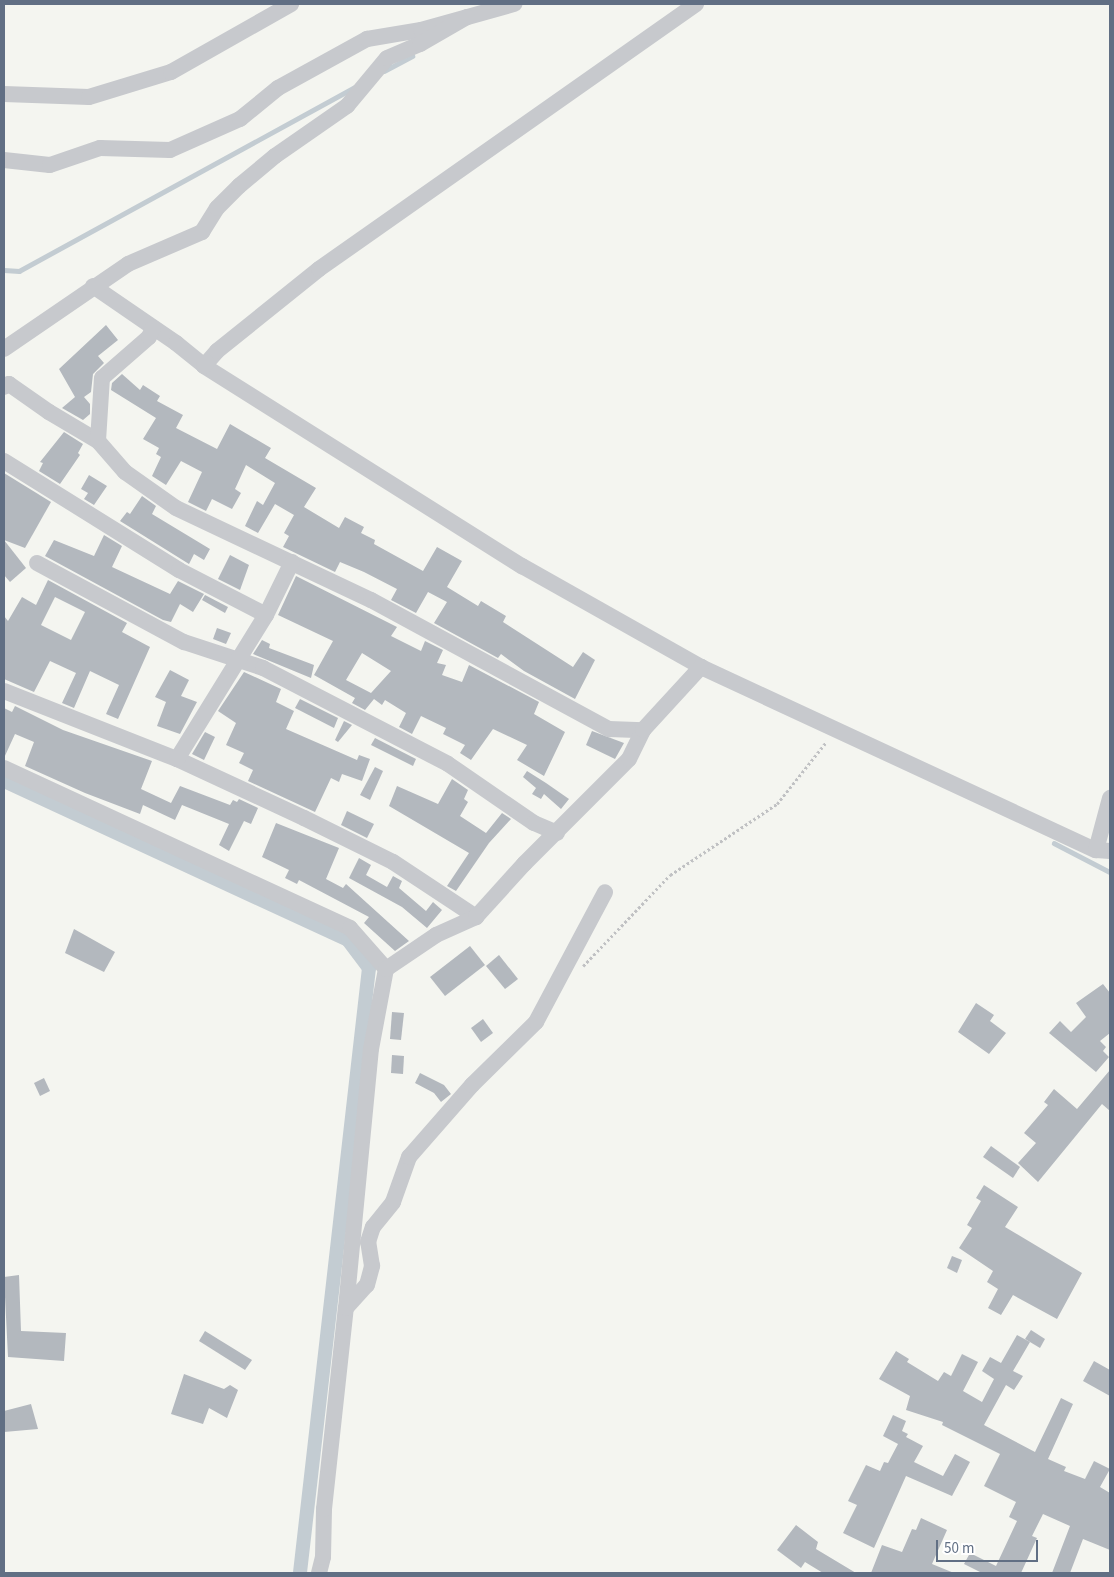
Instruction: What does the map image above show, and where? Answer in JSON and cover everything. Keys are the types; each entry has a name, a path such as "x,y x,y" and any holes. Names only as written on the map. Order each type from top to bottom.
{"street":[{"path":"4,94 89,97 171,72 291,4"},
{"path":"4,160 50,165 100,148 170,150 240,119 278,88 367,39 421,30 514,4"},
{"path":"204,366 217,350 319,269 696,4"},
{"path":"4,349 61,312 93,286 128,264 202,232 216,208 239,186 275,156 347,106 387,58 420,44 467,17"},
{"path":"93,286 204,366 522,566 701,666 1103,850 1110,798"},
{"path":"98,441 102,378 149,337 153,328"},
{"path":"4,387 10,384 49,412 98,441 125,472 176,508 371,600 609,729 643,730"},
{"path":"4,461 179,570 266,615"},
{"path":"177,759 240,660 266,615 292,562"},
{"path":"37,563 184,642 263,668 448,764 534,823 557,833"},
{"path":"319,1573 324,1557 324,1509 371,1049 386,969 436,935 476,917 524,864 629,759 643,730 701,666"},
{"path":"4,691 177,759 393,862 476,917"},
{"path":"4,768 350,928 386,969"},
{"path":"346,1308 367,1285 372,1266 368,1242 373,1227 393,1202 409,1157 472,1085 536,1022 605,892"}],"path":[{"path":"582,968 670,874 777,804 837,728"}],"building":[{"path":"106,325 118,340 98,356 104,363 93,374 91,392 84,397 90,404 90,414 83,420 62,408 75,397 59,369"},
{"path":"122,374 140,390 143,385 160,396 157,401 183,415 176,428 217,449 230,424 271,448 265,458 316,488 304,507 339,528 345,517 364,527 361,533 375,540 374,544 423,571 437,547 462,561 447,587 478,606 481,601 506,616 503,622 573,667 583,652 595,660 575,699 524,671 501,654 498,658 434,623 447,602 428,592 416,613 391,600 397,589 364,572 340,562 335,572 283,547 289,536 284,533 294,515 275,504 258,533 245,526 257,501 263,505 275,483 246,465 235,489 241,493 232,509 212,499 206,511 188,502 202,472 181,461 166,485 152,476 161,457 156,454 159,448 143,439 156,418 111,390 112,383"},
{"path":"64,432 83,444 78,453 80,455 60,484 39,471 43,463 40,462"},
{"path":"4,473 51,502 25,548 4,540"},
{"path":"89,475 107,486 94,505 84,499 88,493 81,489"},
{"path":"142,496 156,506 152,514 210,549 204,560 194,554 189,564 120,521 127,512 130,514"},
{"path":"104,535 122,546 112,567 170,594 178,581 204,594 193,612 180,604 171,622 163,620 45,556 54,540 94,556"},
{"path":"4,540 26,568 10,582 4,575"},
{"path":"230,555 249,565 240,590 218,579"},
{"path":"296,576 397,627 391,636 421,651 425,641 443,650 437,663 446,665 442,675 462,682 469,665 539,702 534,714 565,732 544,776 517,760 527,745 493,729 471,760 460,753 465,745 443,734 446,728 421,716 412,734 399,727 406,713 385,700 382,705 374,699 365,710 352,703 355,698 314,675 333,641 278,615","holes":["362,653 391,671 371,693 346,680"]},
{"path":"48,580 127,623 122,632 150,647 118,719 106,714 119,685 90,671 74,708 62,703 76,673 50,661 34,692 4,679 4,616 8,621 22,597 36,605","holes":["55,597 85,612 71,640 41,625"]},
{"path":"205,595 228,607 225,613 202,600"},
{"path":"217,628 231,633 226,644 213,639"},
{"path":"262,640 270,644 269,648 314,665 311,678 253,654"},
{"path":"170,670 189,680 181,696 197,702 180,734 157,726 166,702 155,697"},
{"path":"244,672 281,689 276,702 294,711 286,729 357,760 359,755 370,759 362,781 342,774 339,782 331,778 315,812 248,781 253,770 239,763 244,753 226,745 236,723 218,711"},
{"path":"300,699 338,718 334,728 295,708"},
{"path":"15,706 63,730 152,761 141,789 171,803 180,786 230,805 233,800 237,802 239,799 258,808 251,824 244,821 229,851 219,845 229,824 182,805 175,820 143,805 140,814 85,793 25,766 34,742 15,734 4,758 4,708 12,712"},
{"path":"344,721 352,725 338,742 335,740"},
{"path":"592,731 624,743 615,759 586,745"},
{"path":"205,732 215,737 204,760 192,754"},
{"path":"375,738 416,759 413,766 371,745"},
{"path":"375,767 383,771 370,800 360,795"},
{"path":"527,771 569,799 561,809 544,794 541,799 532,794 536,788 523,777"},
{"path":"452,779 468,790 464,799 468,802 460,816 486,833 502,813 511,819 489,843 456,891 447,886 469,853 389,806 397,786 438,804"},
{"path":"347,811 374,824 367,838 341,825"},
{"path":"276,823 339,848 326,879 343,888 346,884 409,941 395,951 364,923 369,917 299,880 297,884 285,878 289,870 262,857"},
{"path":"359,858 371,865 366,875 387,887 393,876 402,881 399,888 426,911 433,902 442,910 427,928 402,907 349,878"},
{"path":"74,929 115,952 104,972 65,953"},
{"path":"470,946 485,965 445,996 430,977"},
{"path":"499,955 518,979 505,989 486,966"},
{"path":"1103,984 1110,993 1110,1033 1100,1041 1106,1047 1103,1051 1109,1057 1096,1072 1049,1033 1060,1021 1071,1032 1086,1017 1076,1003"},
{"path":"976,1003 994,1015 990,1021 1006,1033 989,1054 958,1032"},
{"path":"392,1012 404,1013 401,1040 390,1039"},
{"path":"483,1019 493,1033 481,1042 471,1028"},
{"path":"392,1055 404,1056 403,1074 391,1073"},
{"path":"1110,1070 1110,1111 1102,1104 1038,1182 1018,1163 1036,1143 1024,1133 1048,1105 1044,1102 1054,1089 1077,1109"},
{"path":"420,1073 444,1085 451,1094 441,1102 434,1093 415,1083"},
{"path":"44,1078 50,1091 40,1096 34,1083"},
{"path":"991,1146 1020,1167 1013,1178 983,1157"},
{"path":"984,1185 1018,1207 1005,1227 1082,1273 1057,1319 1013,1295 1001,1315 988,1308 998,1289 987,1282 993,1271 959,1248 972,1228 967,1225 981,1201 976,1198"},
{"path":"952,1256 962,1260 957,1273 947,1268"},
{"path":"19,1275 21,1331 66,1333 64,1361 8,1357 4,1277"},
{"path":"1031,1330 1045,1339 1040,1348 1025,1339"},
{"path":"205,1331 252,1360 245,1370 199,1341"},
{"path":"1017,1335 1030,1342 1013,1371 1023,1376 1014,1390 1006,1385 984,1425 1035,1452 1061,1398 1073,1404 1048,1459 1066,1467 1064,1471 1085,1479 1094,1461 1110,1469 1100,1487 1110,1493 1110,1550 1083,1539 1070,1573 1052,1573 1070,1526 1043,1514 1032,1536 1037,1538 1021,1573 982,1573 964,1564 970,1553 996,1566 1017,1521 1009,1517 1016,1502 984,1486 1000,1454 942,1425 943,1422 906,1410 910,1396 879,1379 896,1351 909,1359 907,1362 938,1381 944,1372 951,1376 962,1354 978,1362 963,1391 982,1402 994,1379 982,1371 990,1357 1001,1363"},
{"path":"1094,1361 1110,1370 1110,1396 1083,1381"},
{"path":"184,1374 224,1389 230,1385 238,1390 227,1418 209,1408 203,1424 171,1414"},
{"path":"31,1404 38,1429 4,1432 4,1411"},
{"path":"893,1415 906,1421 902,1431 908,1434 906,1437 923,1446 914,1462 943,1476 955,1454 970,1462 952,1496 906,1476 874,1548 843,1533 857,1505 848,1501 866,1465 880,1471 884,1462 888,1463 898,1444 883,1436"},
{"path":"921,1518 947,1530 932,1564 954,1573 871,1573 882,1545 902,1552 912,1529 916,1530"},
{"path":"796,1525 818,1542 816,1549 856,1573 823,1573 805,1562 801,1568 777,1550"}],"waterway":[{"path":"384,71 412,56"},
{"path":"4,270 19,271 355,87"},
{"path":"4,781 348,940 369,968 300,1573"},
{"path":"1054,843 1110,872"}]}
